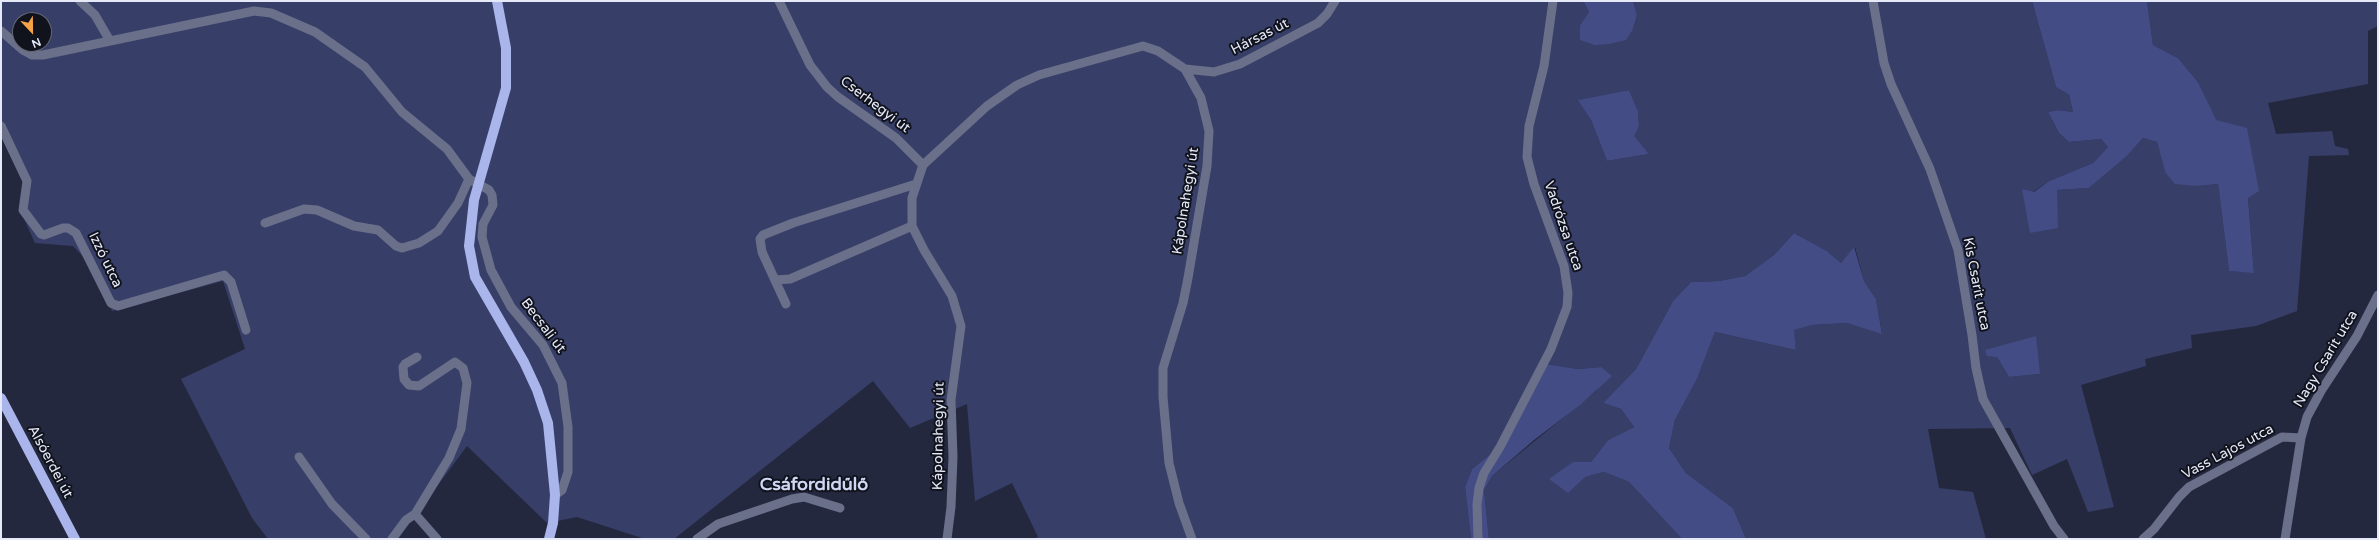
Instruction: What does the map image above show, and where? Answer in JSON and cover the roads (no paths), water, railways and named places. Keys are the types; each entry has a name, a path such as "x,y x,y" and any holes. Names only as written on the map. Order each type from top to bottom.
{"main road":[{"path":"497,1 506,48 506,88 499,117 474,182 470,228 470,263 482,291 521,357 540,397 550,440 555,494 554,523 549,539"},
{"name":"Alsóerdei út","path":"1,398 74,539"}],"street":[{"path":"80,1 94,15 110,41"},
{"name":"Cserhegyi út","path":"779,1 810,65 823,82 838,97 896,138 923,165"},
{"name":"Hársas út","path":"1185,69 1214,72 1240,64 1318,22 1327,14 1335,1"},
{"name":"Vadrózsa utca","path":"1478,539 1477,504 1479,488 1484,473 1500,447 1551,349 1566,307 1568,294 1564,266 1534,184 1527,157 1530,126 1544,66 1552,1"},
{"name":"Kis Csarit utca","path":"1872,1 1884,63 1891,84 1930,169 1958,250 1976,368 1983,399 2054,526 2064,539"},
{"path":"1,31 23,50 32,54 43,55 240,13 254,11 271,13 315,32 365,67 402,112 447,149 474,182 438,231 419,243 402,248 396,246 378,230 354,226 317,210 304,209 264,224"},
{"name":"Kápolnahegyi út","path":"948,539 953,457 951,400 961,326 952,296 924,250 912,226 912,198 923,165 999,97 1038,75 1143,46 1158,51 1185,69 1201,98 1206,114 1210,146 1183,303 1163,368 1163,397 1169,462 1179,503 1192,539"},
{"name":"Izzó utca","path":"1,126 27,181 23,210 41,234 44,235 63,228 68,228 76,233 111,303 118,306 224,275 231,282 246,330"},
{"name":"Becsali út","path":"474,182 489,190 494,200 483,224 484,249 491,270 511,307 543,345 562,383 568,427 568,472 562,490 555,494"},
{"path":"786,304 762,252 760,239 763,235 793,223 916,184"},
{"path":"775,280 790,279 912,226"},
{"name":"Nagy Csarit utca","path":"2285,539 2301,438 2312,406 2357,336 2378,295"},
{"path":"392,539 406,520 415,514 449,458 461,429 467,383 463,368 456,362 419,386 409,385 404,379 403,367 417,357"},
{"name":"Vass Lajos utca","path":"2143,539 2154,529 2179,497 2189,487 2282,437 2301,438"},
{"path":"299,457 332,504 366,539"},
{"path":"697,539 718,524 792,499 804,497 840,508"},
{"path":"415,514 437,539"}],"district":[{"name":"Csáfordidűlő","path":"814,485"}]}
